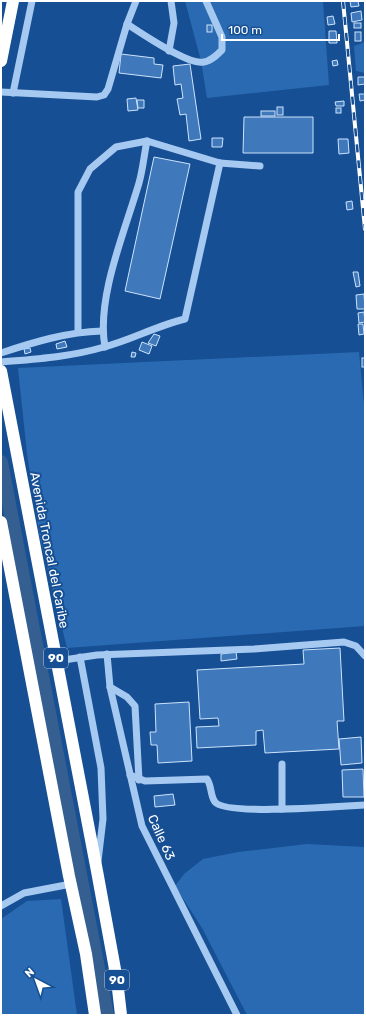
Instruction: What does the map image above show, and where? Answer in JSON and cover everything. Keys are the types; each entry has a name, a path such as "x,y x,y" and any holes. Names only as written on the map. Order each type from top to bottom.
{"highway":[{"path":"1,61 13,1"},
{"name":"Avenida Troncal del Caribe","path":"1,371 97,871 117,980 121,1015"},
{"name":"90","path":"1,522 71,884 86,954 95,1015"}],"street":[{"path":"13,93 32,1"},
{"path":"1,92 97,97 104,95 108,89 127,24 136,1"},
{"path":"169,51 174,23 171,1"},
{"path":"127,24 169,51 198,63 204,62 214,58 222,50 222,37 206,1"},
{"path":"104,347 102,331 106,293 140,180 147,141"},
{"path":"78,332 78,192 90,169 116,147 147,141 220,163 260,166"},
{"path":"1,362 66,356 104,347 156,327 184,319 220,163"},
{"path":"1,353 26,344 78,332 102,331"},
{"path":"57,661 107,654 254,649 344,642 356,646 365,656"},
{"name":"Calle 63","path":"107,654 110,687 142,826 237,1015"},
{"path":"80,657 102,780 103,819 97,871"},
{"path":"110,687 127,697 135,706 139,780"},
{"path":"282,764 282,809"},
{"path":"130,775 139,780 207,779 210,784 214,802 230,808 282,809 365,805"},
{"path":"1,906 24,893 71,884"}],"shaded area":[{"path":"185,1 323,1 329,85 207,98 201,61"},
{"path":"365,42 365,73 356,71 354,46"},
{"path":"359,352 365,415 365,626 67,648 40,539 27,454 18,368"},
{"path":"307,844 365,847 365,1015 247,1015 202,928 175,886 184,874 203,859 238,852"},
{"path":"61,899 77,1015 1,1015 1,919 27,901"}],"building":[{"path":"350,1 358,1 359,6 351,7"},
{"path":"361,11 362,20 352,22 351,13"},
{"path":"333,16 335,24 328,25 327,17"},
{"path":"354,23 361,23 361,28 354,28"},
{"path":"207,25 212,25 212,32 207,32"},
{"path":"329,31 336,31 337,43 329,43"},
{"path":"355,32 361,32 361,41 355,41"},
{"path":"121,54 154,58 154,64 163,65 161,78 119,73"},
{"path":"337,60 338,65 333,66 332,61"},
{"path":"190,64 201,139 189,141 186,114 180,115 177,99 183,98 181,84 175,85 173,66"},
{"path":"358,77 365,77 365,84 358,85"},
{"path":"359,94 365,94 365,100 360,101"},
{"path":"136,98 138,110 128,111 127,99"},
{"path":"137,100 144,100 144,108 138,108"},
{"path":"344,101 344,106 336,106 335,102"},
{"path":"277,107 283,107 283,115 277,115"},
{"path":"336,108 341,108 341,113 336,113"},
{"path":"261,111 275,111 275,116 261,116"},
{"path":"244,117 313,117 313,153 243,153"},
{"path":"212,138 223,138 222,147 212,147"},
{"path":"338,139 348,139 349,153 339,154"},
{"path":"154,157 190,164 160,299 125,291"},
{"path":"352,201 353,209 347,210 346,202"},
{"path":"353,272 358,272 360,286 356,287"},
{"path":"364,294 365,309 357,309 356,295"},
{"path":"364,312 365,322 359,323 358,313"},
{"path":"358,324 363,324 364,334 359,335"},
{"path":"154,334 160,336 156,346 148,343"},
{"path":"65,341 67,347 57,349 56,344"},
{"path":"142,342 152,346 149,354 139,350"},
{"path":"30,348 31,352 25,354 24,349"},
{"path":"132,352 136,353 135,357 131,357"},
{"path":"362,358 365,358 365,367 362,367"},
{"path":"340,648 344,721 337,721 339,749 265,753 263,730 256,731 256,745 197,748 196,727 219,726 218,718 200,719 197,670 304,664 303,650"},
{"path":"236,652 237,659 221,661 221,654"},
{"path":"189,702 192,761 158,763 157,745 151,745 150,732 156,732 155,704"},
{"path":"361,737 362,763 341,765 339,739"},
{"path":"363,769 364,797 343,797 342,770"},
{"path":"173,794 175,805 155,807 154,796"}],"waterway":[{"path":"1,462 107,1015"}],"railway":[{"path":"343,1 365,229"}]}
